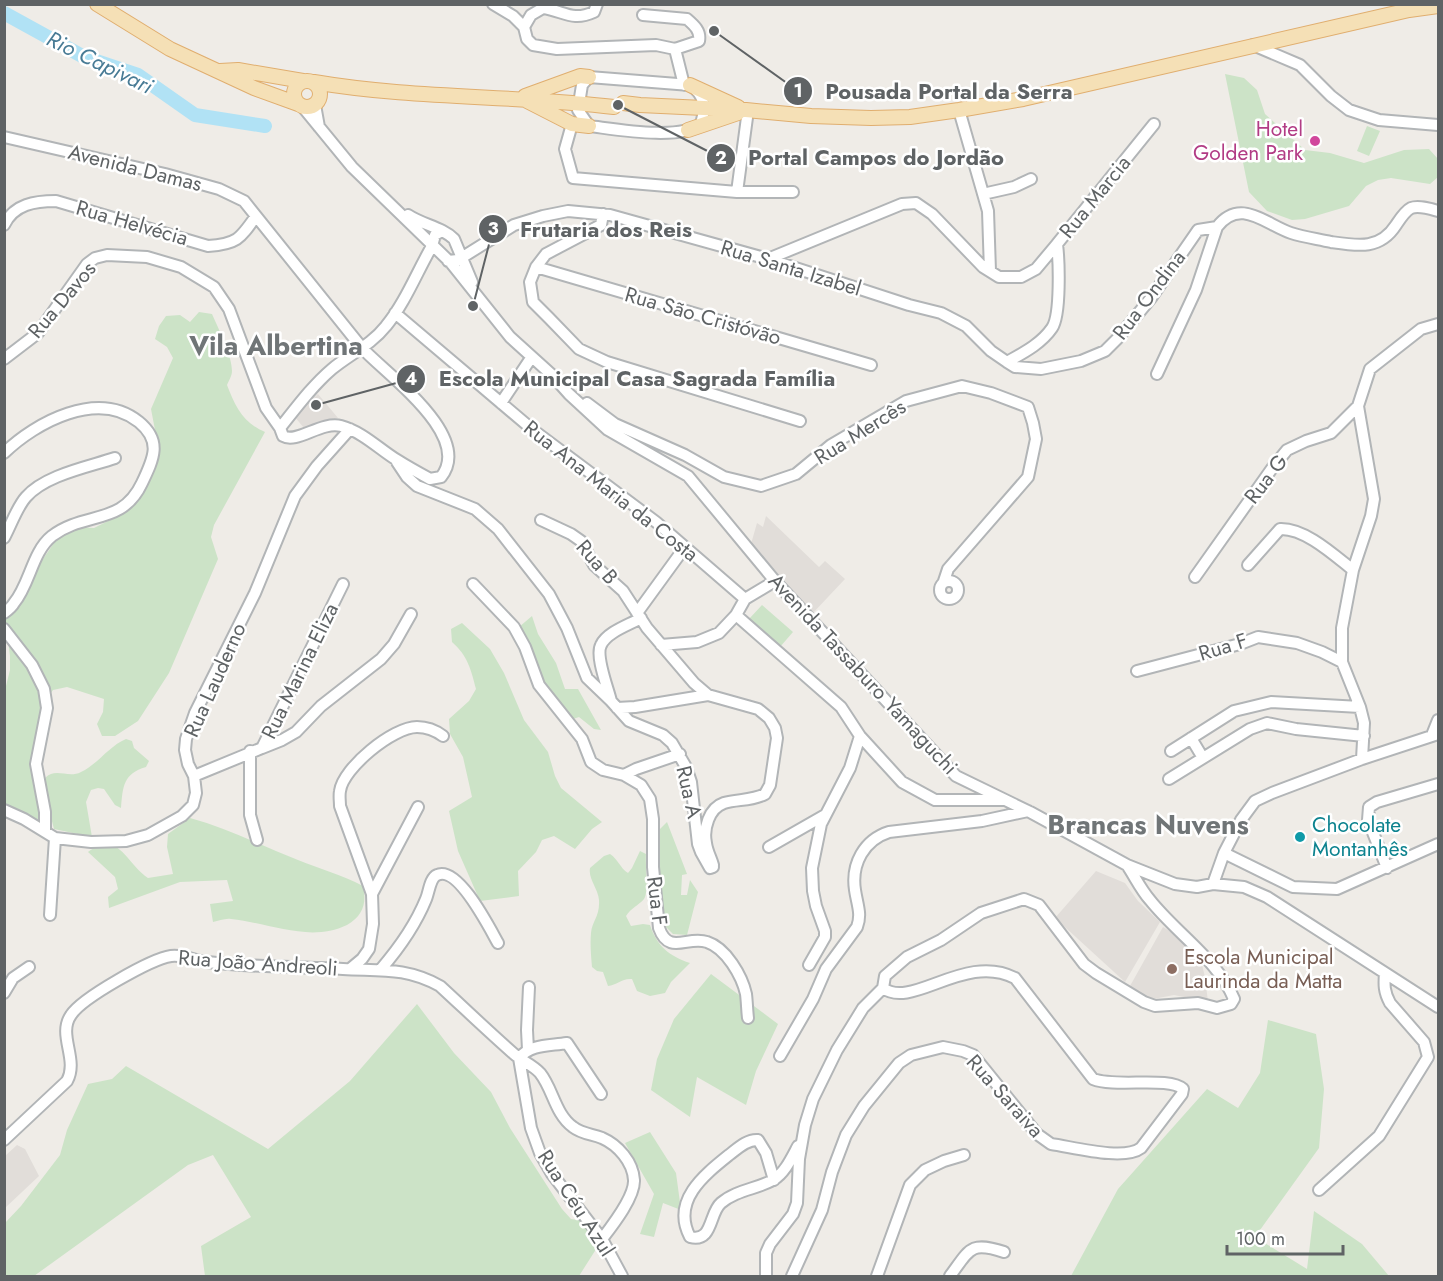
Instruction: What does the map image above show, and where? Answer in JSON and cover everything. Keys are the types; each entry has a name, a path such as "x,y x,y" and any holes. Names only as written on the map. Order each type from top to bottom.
{"main road":[{"path":"97,4 170,49 254,88 308,104 346,88"},
{"path":"220,71 238,70 346,88 618,105 747,110 811,116 910,117 1023,99 1409,10 1438,6"},
{"path":"520,98 580,76 589,77"},
{"path":"308,82 320,91 308,104"},
{"path":"308,82 296,87 294,91 296,100 308,104"},
{"path":"687,85 747,110"},
{"path":"520,98 572,124 589,126"},
{"path":"688,130 747,110"}],"street":[{"path":"493,4 513,16 524,27 526,39 533,45 557,49 656,45 675,49 699,41 697,28 687,19 643,15"},
{"path":"524,27 531,15 542,6 571,17 583,16 595,8"},
{"path":"1253,45 1300,65 1331,96 1356,112 1379,120 1438,125"},
{"path":"675,49 687,85"},
{"path":"589,77 687,85 702,95 703,109 700,124 688,130 663,133 589,126 578,110 585,103 582,85 589,77"},
{"path":"308,104 319,127 352,167 448,261 482,301"},
{"path":"737,192 747,110"},
{"path":"959,110 987,211 990,271"},
{"path":"572,124 565,149 573,178 737,192 793,192"},
{"name":"Rua Marcia","path":"1007,362 1037,345 1053,326 1059,287 1057,244 1154,124"},
{"name":"Avenida Damas","path":"4,136 219,189 244,201 362,348 377,364 404,386 426,410 446,440 450,463 446,471 436,479 430,479 396,459"},
{"path":"983,194 1014,187 1031,179"},
{"name":"Rua Helvécia","path":"4,225 8,217 20,206 38,201 56,201 208,246 228,244 244,234 256,216"},
{"path":"389,202 417,221 442,231 454,239 482,301"},
{"path":"768,259 902,204 915,203 932,214 983,267 999,277 1021,277 1036,269 1057,244"},
{"name":"Rua Ondina","path":"1157,374 1196,290 1217,226 1222,220 1239,212 1249,214 1291,233 1331,242 1366,246 1390,235 1409,209 1415,207 1438,211"},
{"name":"Rua Santa Izabel","path":"448,261 462,257 514,225 543,216 568,211 603,214 768,259 909,305 941,313 966,326 991,351 1007,362"},
{"path":"603,214 601,225 546,254 536,267 530,282 533,302 579,349 606,362 800,421"},
{"name":"Rua Ondina","path":"1007,362 1015,367 1041,369 1081,361 1105,351 1118,339 1151,298 1198,230 1217,226"},
{"path":"396,459 374,443 339,425 321,426 292,438 281,432 321,379 362,348 386,326 432,246 435,235 442,231"},
{"name":"Rua Davos","path":"4,359 38,333 87,264 95,258 107,255 147,257 181,267 214,287 229,309 266,408 281,432"},
{"name":"Rua São Cristóvão","path":"536,267 870,365"},
{"name":"Avenida Tassaburo Yamaguchi","path":"482,301 531,358 552,375 568,394 608,430 688,476 775,581 956,776 1028,811 1127,865 1175,885 1197,887 1214,884 1244,887 1267,897 1438,1007"},
{"name":"Rua Ana Maria da Costa","path":"395,313 533,430 656,522 745,599"},
{"path":"1362,759 1364,723 1342,662 1342,628 1353,570 1371,516 1374,499 1358,406 1370,369 1416,332 1438,324"},
{"path":"501,403 531,358"},
{"name":"Rua Mercês","path":"552,375 615,424 685,455 724,477 761,486 796,474 831,445 906,401 962,386 991,393 1028,407 1036,439 1028,477 948,569 944,581"},
{"name":"Rua G","path":"1195,577 1287,450 1331,433 1358,406"},
{"path":"4,453 18,440 54,419 85,409 105,407 120,410 136,420 149,431 154,442 153,454 142,484 129,504 116,513 68,526 50,538 40,552 15,603 4,613"},
{"name":"Rua Lauderno","path":"55,838 91,842 126,841 148,835 183,816 193,805 196,792 194,776 185,750 186,739 195,713 255,593 295,496 317,466 350,429"},
{"path":"4,538 24,498 37,487 50,480 115,458"},
{"name":"Rua A","path":"396,459 406,477 417,486 475,509 498,529 549,594 567,628 587,678 628,721 663,735 672,743 680,754 691,782 701,852 710,868 713,867 705,842 709,818 716,807 724,803 765,794 770,785 777,738 776,728 758,709 708,695"},
{"name":"Rua B","path":"541,520 581,541 594,565 623,591 661,645 694,683 708,695"},
{"path":"1248,565 1280,529 1292,528 1329,550 1353,570"},
{"path":"685,548 639,615 602,642 599,649 601,662 614,704 635,707 708,695"},
{"path":"661,645 708,638 719,633 736,615 745,599 775,581"},
{"name":"Rua Marina Eliza","path":"194,776 262,748 343,584"},
{"name":"Rua F","path":"473,584 514,627 525,647 539,685 582,739 591,762 603,770 624,775 641,785 650,799 653,819 653,867 659,928 662,936 668,942 706,941 726,956 746,993 748,1018"},
{"path":"262,748 296,732 321,705 381,659 394,644 411,614"},
{"path":"736,615 841,706 860,736 902,782 935,800 1006,800"},
{"path":"4,629 32,665 44,689 47,708 36,764 45,812 45,831"},
{"name":"Rua F","path":"1137,670 1240,644 1258,636 1297,643 1342,662"},
{"path":"1171,750 1234,711 1271,702 1360,707"},
{"path":"1266,723 1271,702"},
{"path":"1229,716 1242,734"},
{"path":"1214,884 1224,853 1241,820 1255,801 1362,759 1435,734 1438,720"},
{"path":"1169,779 1242,734 1266,723 1296,729 1364,736"},
{"path":"350,969 369,950 374,924 372,894 340,806 339,790 360,760 394,734 415,727 433,729 443,736"},
{"path":"809,965 825,938 814,898 812,868 821,824 850,768 860,736"},
{"path":"1191,738 1203,758"},
{"name":"Rua Marina Eliza","path":"250,751 250,815 257,840"},
{"path":"624,775 680,754"},
{"path":"1387,868 1368,820 1369,807 1377,802 1438,784"},
{"path":"372,894 418,807"},
{"path":"4,810 55,838 50,915"},
{"path":"780,1056 813,999 826,969 857,927 860,920 860,909 855,889 855,865 861,853 878,835 982,821 1028,811"},
{"path":"768,848 825,815"},
{"path":"1224,853 1293,887 1337,889 1438,844"},
{"path":"766,1276 766,1254 770,1244 793,1214 797,1203 803,1139 813,1099 837,1050 863,1008 883,988 885,976 907,957 941,940 981,913 1024,899 1039,905 1084,964 1144,1002 1155,1006 1198,1003 1217,1008 1231,1004 1234,999 1230,990 1209,963 1150,900 1127,865"},
{"path":"381,969 410,931 427,898 433,879 438,874 453,877 464,889 498,944"},
{"name":"Rua João Andreoli","path":"4,1140 67,1081 72,1073 66,1033 71,1013 114,981 158,958 174,955 205,962 381,969 427,979 440,986 519,1058 539,1071 561,1115 571,1126 603,1138 620,1150 632,1168 634,1181 632,1193 602,1239"},
{"path":"4,993 13,978 29,967"},
{"name":"Rua Saraiva","path":"792,1276 822,1210 832,1172 846,1135 864,1106 899,1062 911,1054 943,1047 973,1055 1044,1140 1051,1144 1103,1152 1129,1154 1141,1148 1182,1094 1183,1089 1180,1086 1108,1083 1093,1079 1015,978 1009,975 985,971 968,972 948,977 908,993 896,994 883,988"},
{"path":"1319,1190 1379,1136 1428,1057 1424,1042 1389,1003 1383,988 1385,973"},
{"path":"528,1050 530,987"},
{"path":"519,1058 528,1050 567,1043 601,1094"},
{"name":"Rua Céu Azul","path":"519,1058 531,1128 540,1153 552,1174 602,1239 622,1276"},
{"path":"774,1180 766,1153 758,1140 748,1141 709,1170 688,1196 684,1215 690,1237 703,1237 720,1203 740,1192 774,1180 783,1171 803,1139"},
{"path":"877,1276 910,1185 925,1170 964,1155"},
{"path":"950,1276 974,1248 984,1246 1004,1252"}],"shaded area":[{"path":"318,394 338,418 304,428 294,416"},
{"path":"766,516 819,567 825,561 845,579 812,614 751,544 757,523 763,527"},
{"path":"1096,871 1125,883 1138,901 1160,922 1125,982 1055,918"},
{"name":"Escola Municipal Laurinda da Matta","path":"1163,927 1174,934 1201,961 1208,1002 1174,995 1153,999 1139,996 1130,986"},
{"path":"17,1145 25,1149 39,1176 5,1208 5,1156"}],"green space":[{"path":"1225,74 1244,78 1257,90 1265,114 1305,150 1330,153 1364,163 1404,150 1429,149 1438,159 1438,177 1430,184 1391,178 1378,180 1366,186 1349,206 1305,219 1292,220 1267,211 1249,192"},
{"path":"1367,126 1380,131 1369,156 1357,151"},
{"path":"199,312 212,314 230,357 232,371 227,385 237,407 245,419 265,432 214,525 211,537 218,559 169,673 138,721 115,736 102,736 97,724 103,712 104,699 67,687 53,690 43,704 40,820 28,820 5,809 4,694 10,670 10,656 5,616 54,543 73,527 94,528 128,511 141,494 159,451 151,409 173,358 167,347 155,339 159,326 166,316 180,315 190,322"},
{"path":"762,605 793,632 780,647 749,619"},
{"path":"532,616 538,634 556,663 565,689 578,689 601,730 594,729 579,717 573,719 570,728 539,695 524,656 512,633"},
{"path":"462,623 490,649 504,673 524,720 548,752 561,788 602,822 592,829 575,849 554,836 542,840 536,852 518,871 519,896 480,901 458,851 449,811 472,797 463,757 450,734 449,719 469,701 476,689 465,658 452,642 451,629"},
{"path":"126,739 132,741 134,748 149,761 146,767 133,773 126,782 121,808 115,805 104,789 91,790 86,802 92,837 54,829 47,802 45,778 53,773 76,774 81,772"},
{"path":"190,818 231,832 363,886 364,903 360,913 347,925 319,932 289,930 231,919 213,922 210,904 233,901 227,880 180,882 109,908 108,897 118,889 115,877 88,852 107,844 115,846 148,878 173,874 167,847 168,834"},
{"path":"667,822 687,874 682,875 681,895 687,895 690,880 698,892 687,935 673,934 662,923 649,840"},
{"path":"640,851 646,854 645,895 644,899 626,916 631,926 650,925 656,939 665,949 690,963 671,982 665,993 650,996 637,991 632,979 608,986 603,972 592,967 591,954 591,933 599,900 590,876 590,868 604,856 610,854 628,873"},
{"path":"711,974 778,1024 756,1071 746,1105 697,1077 690,1117 651,1090 657,1059 674,1019"},
{"path":"417,1004 454,1053 491,1092 510,1128 562,1209 571,1219 584,1221 600,1243 579,1276 205,1276 201,1246 251,1217 213,1155 188,1165 34,1276 5,1276 5,1223 60,1155 67,1130 88,1084 112,1079 126,1066 268,1149 350,1081"},
{"path":"1268,1020 1316,1034 1324,1089 1319,1148 1255,1237 1307,1269 1314,1211 1362,1244 1389,1276 1071,1276 1118,1189 1207,1089 1238,1108 1260,1073"},
{"path":"650,1132 676,1173 681,1210 663,1203 654,1237 640,1234 654,1194 625,1143"}],"waterway":[{"name":"Rio Capivari","path":"4,13 84,57 138,75 195,115 265,126"}],"place":[{"name":"Pousada Portal da Serra","path":"714,31"},
{"name":"Portal Campos do Jordão","path":"618,105"},
{"name":"Hotel Golden Park","path":"1315,141"},
{"name":"Frutaria dos Reis","path":"473,306"},
{"name":"Escola Municipal Casa Sagrada Família","path":"316,405"},
{"name":"Chocolate Montanhês","path":"1300,837"},
{"name":"Escola Municipal Laurinda da Matta","path":"1172,969"}],"district":[{"name":"Vila Albertina","path":"276,346"},
{"name":"Brancas Nuvens","path":"1148,825"}]}
